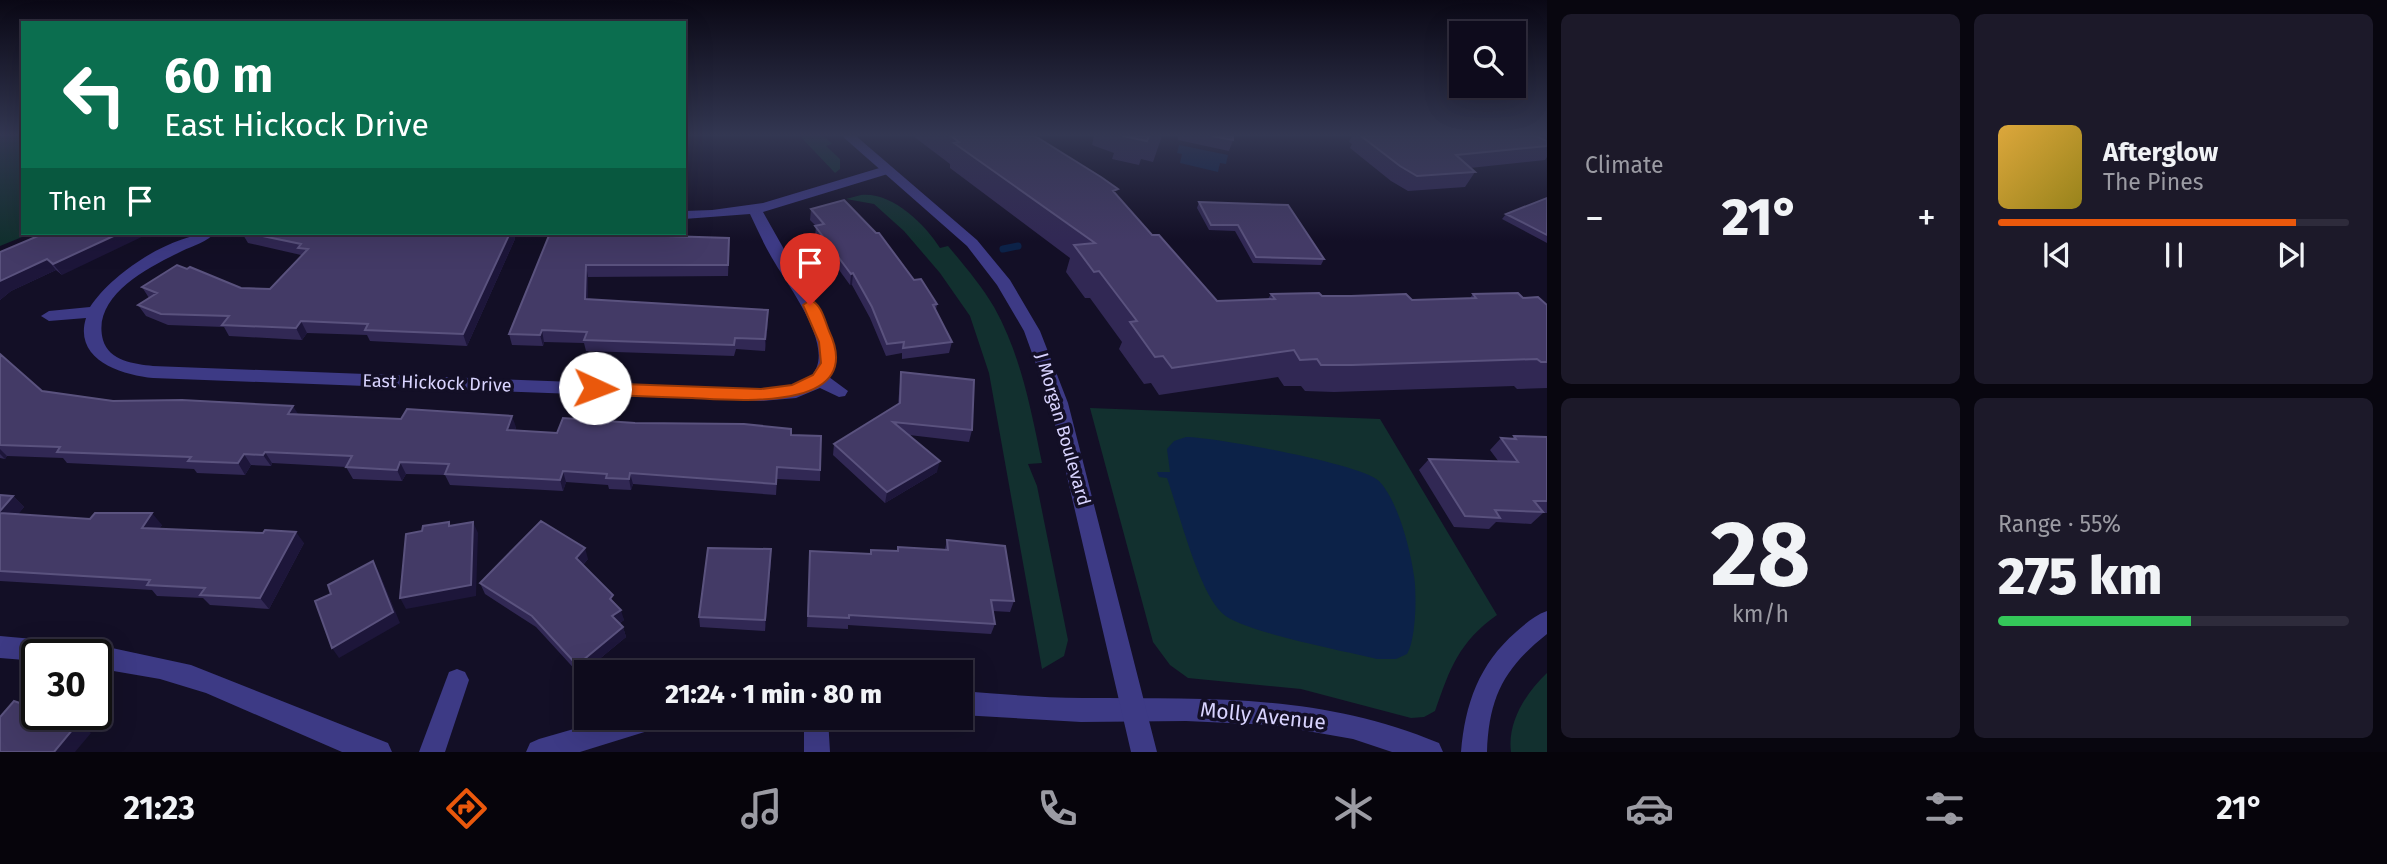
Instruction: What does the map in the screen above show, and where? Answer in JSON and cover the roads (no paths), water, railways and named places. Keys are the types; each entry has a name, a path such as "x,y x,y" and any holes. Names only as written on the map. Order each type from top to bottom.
{"street":[{"path":"686,215 755,211 790,203 883,171"},
{"name":"J Morgan Boulevard","path":"887,171 944,216 981,253 1012,294 1036,338 1059,403 1144,752"},
{"path":"708,196 709,215"},
{"path":"755,211 780,259 810,305 827,342 828,364 819,379 839,391"},
{"path":"49,316 95,312 110,293 138,268 204,235"},
{"name":"East Hickock Drive","path":"95,312 91,331 100,352 119,366 143,371 761,395 789,393 819,379"},
{"path":"1474,752 1476,718 1488,680 1506,656 1547,621"},
{"path":"0,647 21,649"},
{"path":"112,660 205,681 331,736 380,752"},
{"path":"432,752 457,680"},
{"name":"Molly Avenue","path":"973,703 1134,710 1237,710 1301,716 1353,727 1430,752"},
{"path":"540,752 611,730"},
{"path":"816,730 817,752"}],"water":[{"path":"1186,437 1255,446 1318,460 1367,474 1379,481 1397,512 1410,552 1414,576 1415,616 1407,654 1396,659 1377,659 1271,634 1233,620 1222,613 1213,602 1197,569 1167,478 1159,477 1157,472 1170,472 1167,449 1174,441"}],"waterway":[{"path":"1003,249 1018,246"}]}
